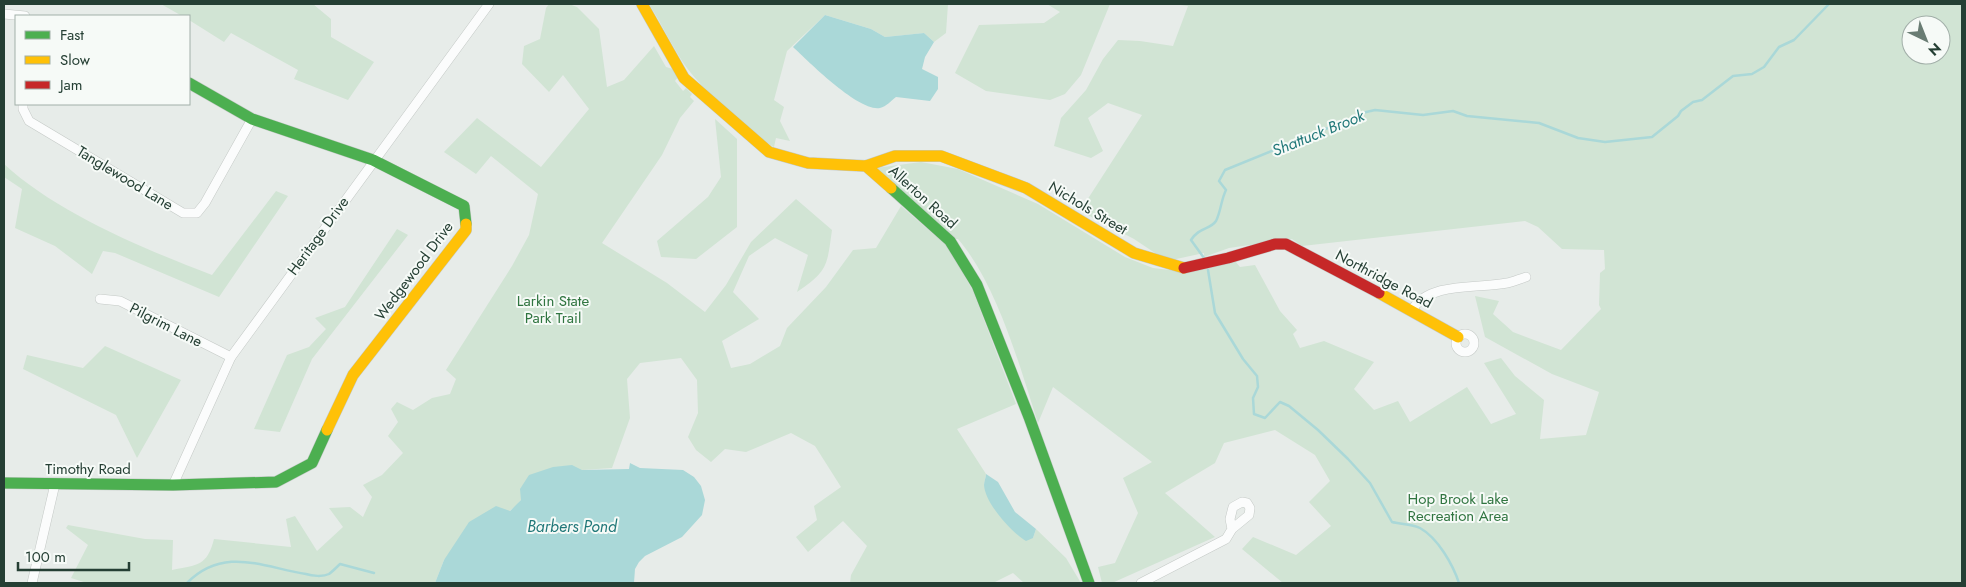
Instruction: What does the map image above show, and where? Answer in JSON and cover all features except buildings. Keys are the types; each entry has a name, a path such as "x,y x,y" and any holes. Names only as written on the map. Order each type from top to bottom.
{"street":[{"name":"Heritage Drive","path":"173,485 231,357 373,160 490,4"},
{"name":"Allerton Road","path":"642,4 684,78 769,152 808,163 866,166 950,241 977,286 1029,417 1089,583"},
{"name":"Wedgewood Drive","path":"173,485 276,482 312,463 353,375 466,230 464,206 373,160 252,119 190,85"},
{"name":"Tanglewood Lane","path":"24,105 23,109 29,121 183,213 197,212 205,203 252,119"},
{"name":"Nichols Street","path":"866,166 895,156 941,156 1026,188 1134,253 1182,268 1228,258 1275,244 1286,244 1296,248"},
{"name":"Northridge Road","path":"1296,248 1412,310 1458,338"},
{"path":"1412,310 1420,300 1436,292 1507,283 1526,277"},
{"name":"Pilgrim Lane","path":"100,299 120,301 231,357"},
{"name":"Timothy Road","path":"4,483 173,485"},
{"path":"32,583 56,484"},
{"path":"1141,583 1226,539 1232,529"}],"green space":[{"path":"161,4 313,4 331,19 331,37 374,62 348,100 294,79 298,70 231,33 224,42 190,21 190,15 180,15"},
{"name":"Larkin State Park Trail","path":"549,4 569,4 577,7 599,29 607,87 624,80 654,46 666,67 673,69 678,77 675,81 683,91 686,88 692,94 690,97 694,101 680,118 662,155 602,243 667,283 705,312 726,285 751,242 796,199 832,230 829,252 824,267 815,279 797,292 808,255 775,238 749,256 733,292 759,319 722,341 731,368 750,364 780,346 787,328 826,287 853,250 876,248 901,206 948,247 973,291 1016,404 957,429 986,474 984,485 1033,538 1036,529 1066,558 1081,583 1024,583 1013,573 993,583 850,583 851,575 867,546 843,521 808,552 796,537 817,520 814,506 841,487 815,446 791,433 746,452 725,449 711,462 696,450 688,437 698,413 697,380 681,358 640,363 627,379 630,418 612,468 582,470 521,500 516,506 444,560 435,583 87,583 71,578 88,545 66,528 68,525 145,539 173,540 172,570 200,563 208,555 214,539 291,547 286,519 295,516 317,551 343,527 329,508 350,507 363,517 372,497 363,485 382,475 403,453 388,436 398,422 391,409 397,402 413,410 432,398 450,394 456,379 446,370 512,266 529,235 538,194 491,156 476,174 444,152 477,118 541,167 589,109 563,75 549,92 522,64 524,46 540,39 546,8"},
{"path":"649,4 948,4 946,33 934,42 924,33 885,37 871,29 825,15 787,51 774,100 784,107 780,121 790,141 776,138 774,147 739,121 691,73"},
{"path":"1047,4 1110,4 1081,75 1065,94 1050,100 986,91 955,73 979,25 1044,23 1060,12"},
{"name":"Hop Brook Lake Recreation Area","path":"1173,4 1962,4 1962,583 1283,583 1242,549 1253,537 1296,555 1331,526 1309,502 1330,481 1315,455 1275,430 1224,443 1215,463 1165,493 1215,537 1112,583 1102,583 1098,567 1115,563 1138,513 1123,478 1152,462 1053,387 1038,423 996,302 972,258 958,239 955,239 876,168 921,162 958,169 1038,204 1125,257 1153,268 1187,272 1235,261 1240,267 1255,265 1280,311 1297,330 1293,334 1300,348 1324,341 1374,362 1354,389 1374,410 1398,401 1410,422 1467,387 1491,424 1516,414 1484,363 1501,358 1515,376 1544,400 1540,439 1586,435 1599,392 1552,374 1485,337 1475,296 1499,301 1493,314 1513,332 1561,350 1601,309 1599,305 1600,273 1605,269 1604,250 1562,249 1538,227 1525,221 1302,246 1292,239 1229,248 1204,257 1204,253 1167,261 1134,239 1080,211 1142,115 1108,103 1088,118 1103,151 1091,158 1054,146 1061,118 1086,90 1103,59 1118,40 1173,46 1188,6"},
{"path":"715,119 737,139 737,227 696,259 661,257 657,241 708,197 721,177"},
{"path":"4,164 25,182 75,214 158,254 212,275 276,191 288,196 219,297 115,253 103,251 92,274 55,246 15,228 22,189 4,177"},
{"path":"397,229 408,235 312,359 280,432 254,429 287,355 309,347 326,329 315,318 345,307"},
{"path":"105,346 181,380 137,458 116,415 23,369 27,355 83,368"}],"water":[{"path":"825,15 871,29 885,37 924,33 934,42 925,57 922,69 938,77 938,89 930,101 896,97 880,108 871,107 835,85 793,47"},
{"name":"Barbers Pond","path":"630,463 640,468 683,470 694,477 701,486 705,500 702,515 682,537 645,556 639,562 635,569 634,583 435,583 444,560 469,522 496,506 510,511 521,500 520,489 529,475 553,467 572,465 582,470 629,469"},
{"path":"986,474 998,482 1015,512 1036,529 1033,538 1026,541 1020,537 1006,524 994,508 985,492"}],"waterway":[{"name":"Shattuck Brook","path":"1204,258 1191,240 1197,233 1211,226 1216,221 1226,190 1219,181 1225,170 1340,123 1350,122 1362,113 1375,110 1423,115 1453,111 1467,116 1539,123 1578,138 1605,142 1652,137 1678,116 1681,111 1693,102 1702,100 1733,76 1752,74 1764,67 1779,47 1794,40 1829,4"},
{"name":"Shattuck Brook","path":"1208,270 1215,313 1243,359 1257,376 1258,387 1253,398 1254,414 1265,418 1280,402 1289,406 1318,430 1370,483 1392,522 1420,528 1433,538 1449,560 1459,583"},
{"path":"187,583 201,572 215,565 229,562 259,564 314,576 329,574 340,564 374,573"}],"traffic: fast":[{"path":"190,84 252,119 373,160 464,206 466,224"},
{"path":"891,188 950,241 977,285 1029,417 1089,583"},
{"path":"4,483 173,485 276,482 312,463 327,430"}],"traffic: slow":[{"path":"642,4 684,78 769,152 808,163 866,166 891,188"},
{"path":"866,166 895,156 941,156 1026,188 1134,253 1184,268"},
{"path":"327,430 353,375 466,230 466,224"},
{"path":"1379,293 1458,337"}],"traffic: jam":[{"path":"1184,268 1228,258 1275,244 1286,244 1379,293"}]}
